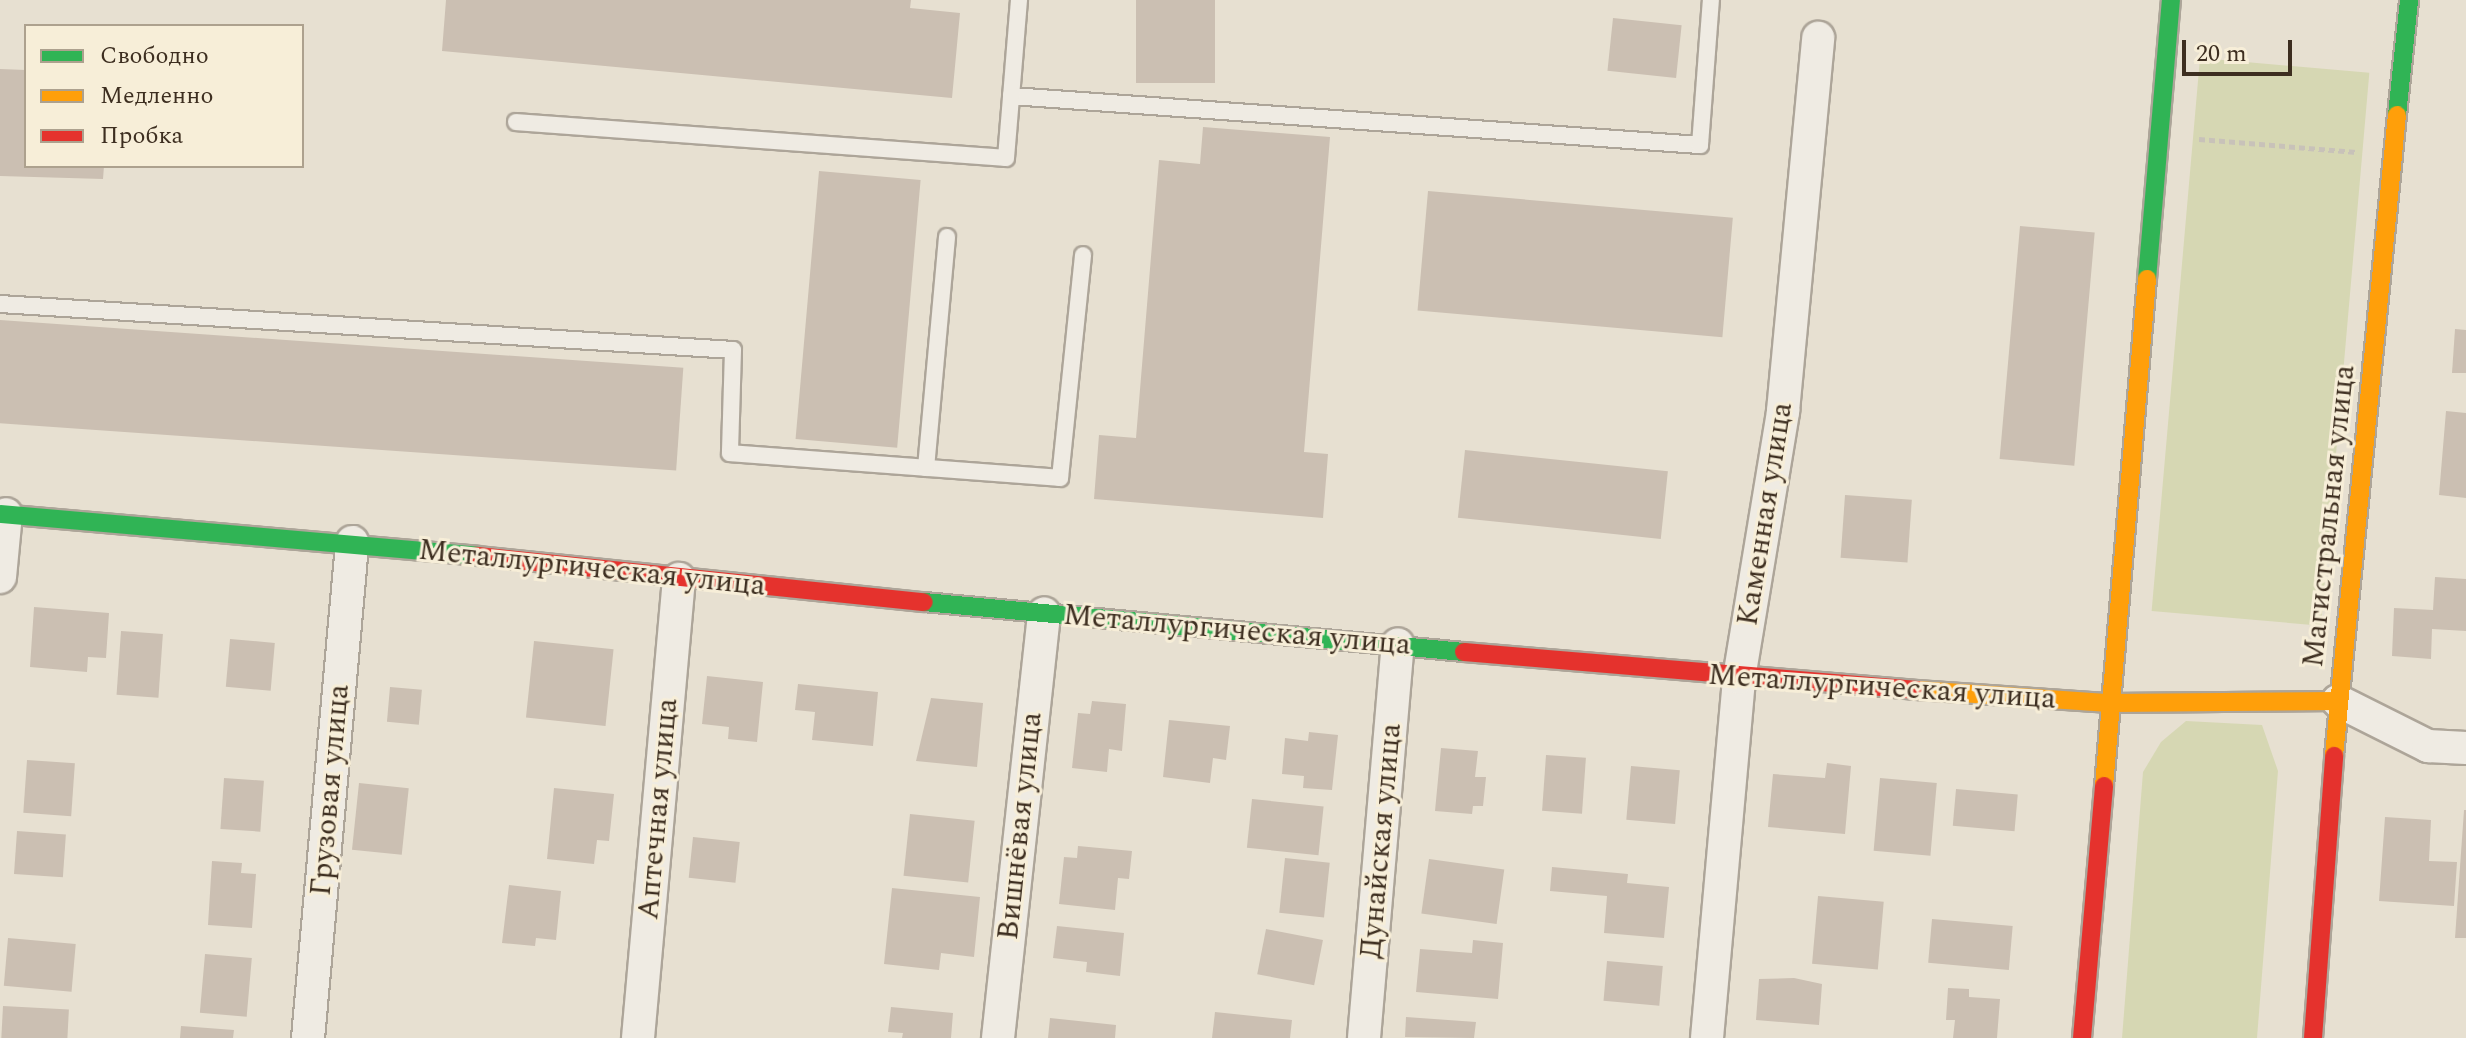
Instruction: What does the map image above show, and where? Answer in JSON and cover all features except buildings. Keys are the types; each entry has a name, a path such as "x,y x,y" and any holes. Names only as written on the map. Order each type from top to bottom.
{"street":[{"path":"2082,1038 2156,136 2171,0"},
{"name":"Магистральная улица","path":"2313,1038 2338,701 2409,0"},
{"name":"Каменная улица","path":"1707,1038 1739,678 1783,411 1818,38"},
{"path":"0,577 3,514"},
{"name":"Металлургическая улица","path":"3,514 352,542 679,579 1739,678 2110,703 2338,701 2428,746 2466,748"},
{"name":"Грузовая улица","path":"308,1038 352,542"},
{"name":"Аптечная улица","path":"638,1038 679,579"},
{"name":"Вишнёвая улица","path":"998,1038 1044,613"},
{"name":"Дунайская улица","path":"1364,1038 1398,644"}],"lane":[{"path":"516,122 1006,158 1019,0"},
{"path":"1011,96 1700,145 1711,0"},
{"path":"926,468 947,237"},
{"path":"0,304 733,350 730,453 1060,478 1083,255"}],"path":[{"path":"2156,136 2394,155"}],"green space":[{"path":"2200,58 2369,73 2321,626 2152,611"},
{"path":"2186,721 2262,725 2278,771 2257,1038 2122,1038 2143,772 2161,742"}],"traffic: fast":[{"path":"2147,279 2171,0"},
{"path":"2397,115 2409,0"},
{"path":"0,514 477,556"},
{"path":"924,602 1464,652"}],"traffic: slow":[{"path":"2334,756 2397,115"},
{"path":"2104,786 2147,279"},
{"path":"1917,690 2110,703 2338,701"}],"traffic: jam":[{"path":"477,556 924,602"},
{"path":"1464,652 1917,690"},
{"path":"2313,1038 2334,756"},
{"path":"2082,1038 2104,786"}]}
